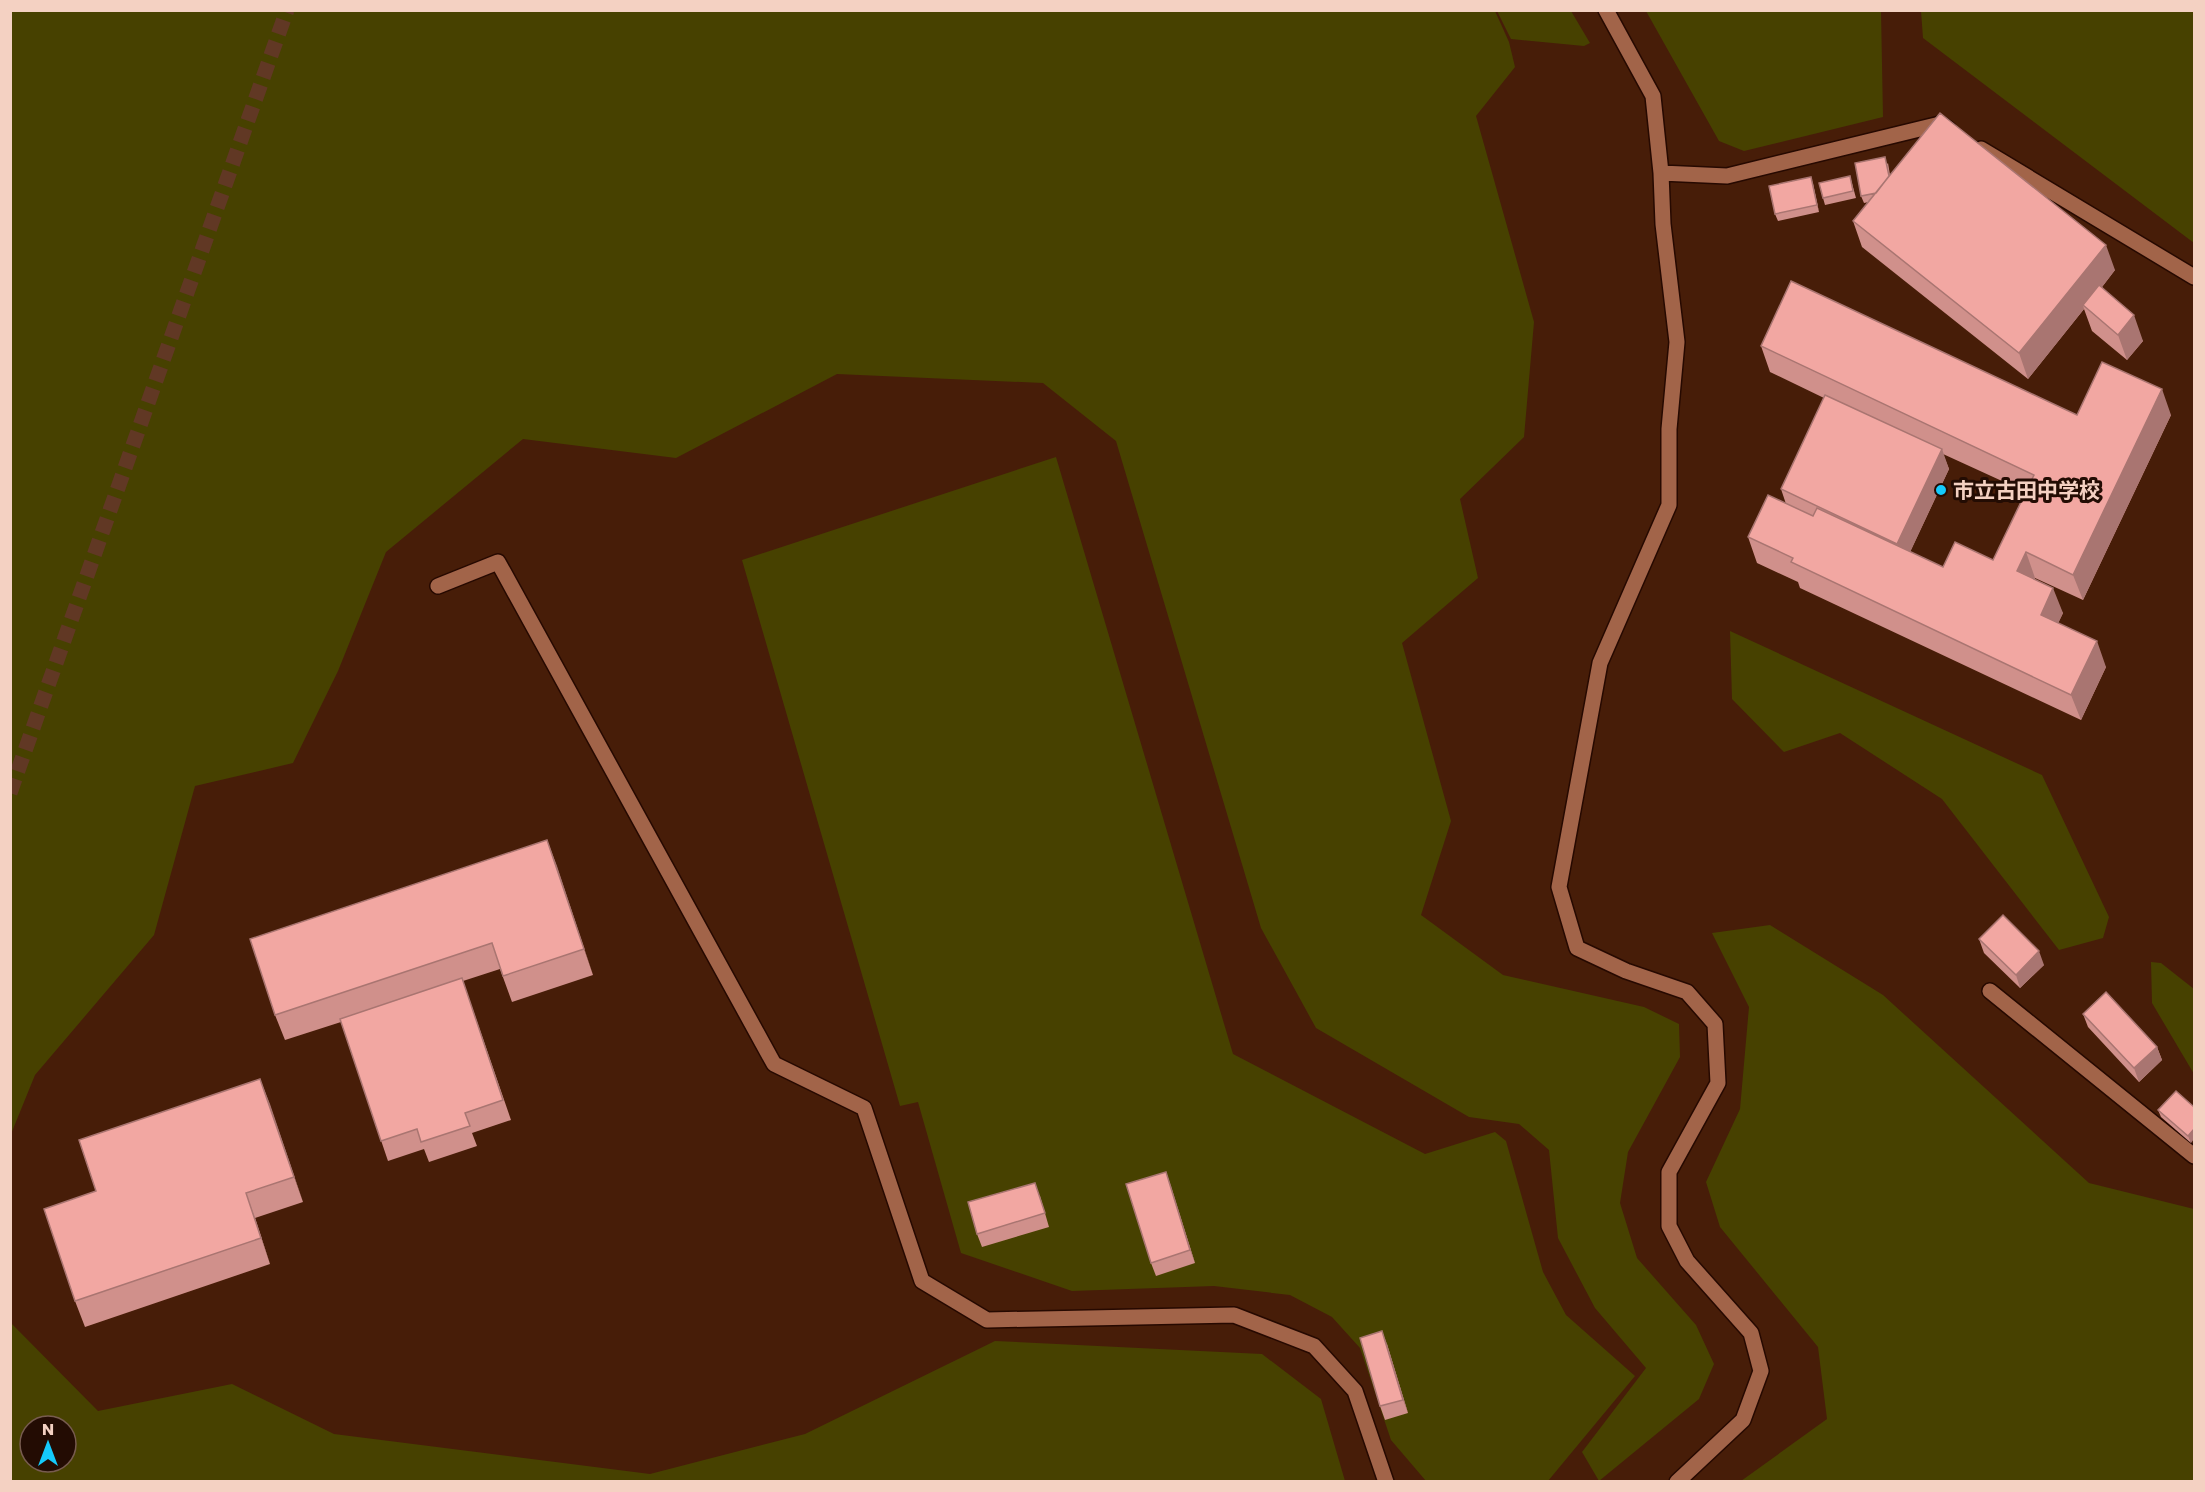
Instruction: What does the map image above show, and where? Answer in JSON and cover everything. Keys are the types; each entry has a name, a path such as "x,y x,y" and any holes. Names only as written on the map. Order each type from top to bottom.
{"street":[{"path":"1606,10 1653,96 1661,173 1663,224 1677,342 1670,429 1670,505 1600,663 1559,887 1577,948 1626,971 1687,992 1715,1024 1718,1083 1670,1172 1670,1226 1687,1261 1751,1333 1761,1371 1743,1420 1677,1482"},
{"path":"1661,173 1727,176 1940,124 2194,277"},
{"path":"438,586 498,562 774,1064 864,1108 922,1281 987,1320 1234,1315 1314,1346 1355,1391 1386,1482"},
{"path":"1990,991 2194,1156"}],"shaded area":[{"path":"11,10 1495,11 1509,42 1515,67 1476,116 1534,322 1524,437 1460,499 1478,578 1402,643 1451,821 1421,915 1503,975 1644,1007 1679,1024 1680,1057 1628,1152 1620,1203 1637,1258 1696,1325 1714,1364 1699,1399 1599,1481 1582,1452 1646,1368 1595,1308 1558,1238 1549,1150 1519,1124 1469,1117 1316,1028 1261,928 1116,441 1043,383 837,374 676,458 523,439 386,552 338,671 293,763 195,786 154,935 35,1075 11,1134"},
{"path":"1497,11 1571,11 1590,43 1584,46 1511,39"},
{"path":"1646,11 1881,11 1883,117 1744,151 1719,141"},
{"path":"1921,11 2194,11 2194,243 1923,38"},
{"path":"1056,457 1233,1054 1425,1154 1495,1132 1506,1141 1543,1272 1566,1315 1635,1376 1548,1481 1426,1481 1391,1440 1360,1348 1332,1317 1290,1295 1214,1286 1072,1291 961,1253 918,1102 900,1106 742,560"},
{"path":"1730,631 2042,775 2109,917 2103,938 2059,950 1942,799 1840,733 1784,752 1732,699"},
{"path":"1770,925 1883,995 2089,1183 2194,1209 2194,1481 1741,1481 1827,1419 1818,1347 1720,1227 1706,1182 1740,1109 1749,1007 1712,933"},
{"path":"2151,962 2161,963 2194,989 2194,1074 2152,1003"},
{"path":"10,1322 98,1411 232,1384 334,1434 650,1474 805,1434 995,1341 1262,1354 1321,1399 1345,1481 11,1481"}],"building":[{"path":"1940,113 2106,245 2019,353 1853,221"},
{"path":"1885,157 1889,176 1876,193 1861,196 1855,163"},
{"path":"1850,176 1853,191 1823,198 1819,183"},
{"path":"1811,177 1817,205 1775,214 1769,186"},
{"path":"1791,281 2077,415 2102,362 2162,389 2073,575 2026,552 2017,571 2053,588 2041,615 2097,641 2071,695 1791,562 1793,558 1748,537 1768,495 1813,516 1817,508 1943,567 1955,542 1993,560 2034,475 1761,346"},
{"path":"2099,285 2134,315 2118,335 2083,305"},
{"path":"1825,395 1942,449 1897,544 1781,489"},
{"path":"547,840 584,949 503,976 492,943 275,1015 250,939"},
{"path":"2003,915 2039,951 2016,975 1979,939"},
{"path":"462,978 503,1100 465,1113 470,1126 421,1142 417,1129 381,1141 340,1019"},
{"path":"2106,992 2157,1047 2134,1068 2083,1014"},
{"path":"260,1079 294,1177 246,1193 261,1238 75,1301 44,1209 96,1191 79,1140"},
{"path":"2176,1091 2194,1107 2194,1129 2188,1136 2158,1110"},
{"path":"1166,1172 1190,1250 1151,1263 1126,1184"},
{"path":"1035,1183 1045,1213 977,1234 968,1202"},
{"path":"1382,1331 1403,1400 1380,1406 1360,1338"}],"tunnel":[{"path":"10,793 287,10"}],"place":[{"name":"市立古田中学校","path":"1941,490"}]}
